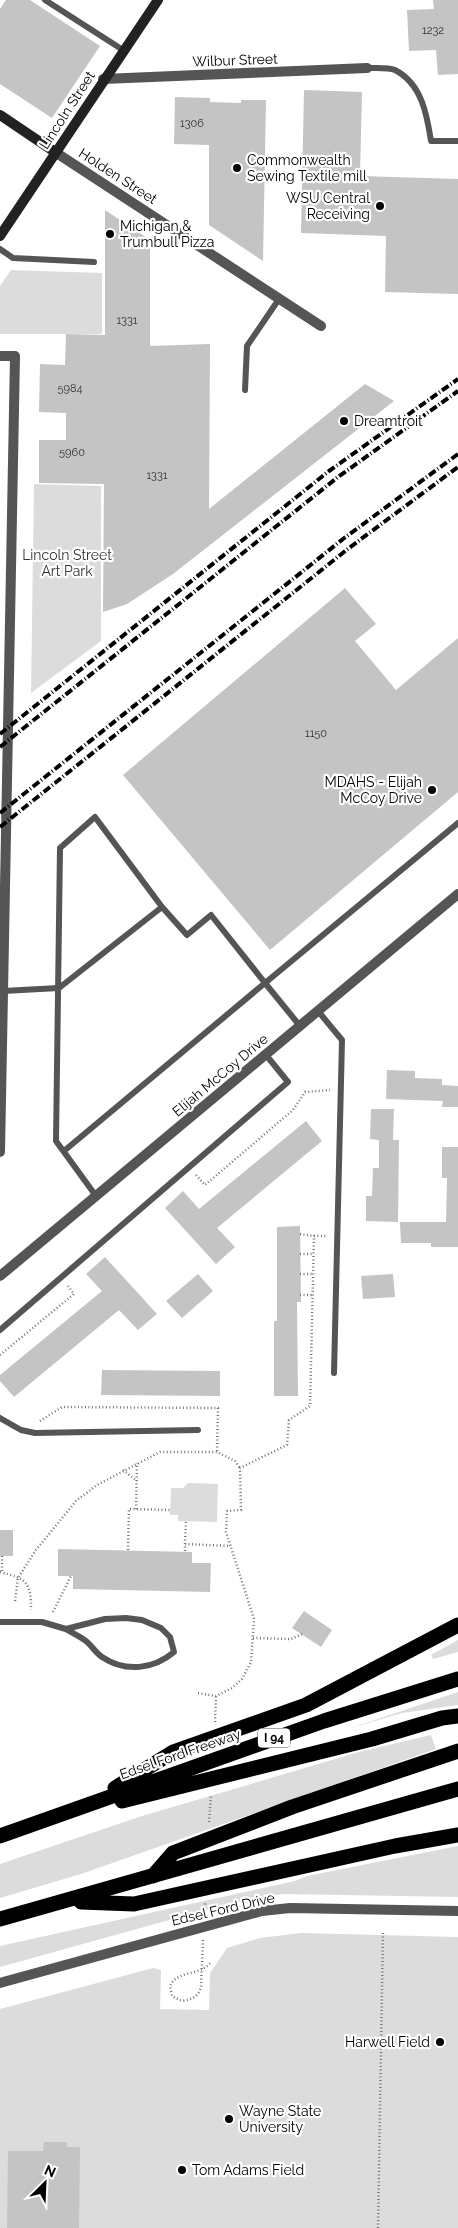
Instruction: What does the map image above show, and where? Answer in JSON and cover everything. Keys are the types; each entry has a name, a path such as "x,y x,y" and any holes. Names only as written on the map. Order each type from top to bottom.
{"highway":[{"path":"91,1803 173,1752 306,1705 458,1626"},
{"name":"Edsel Ford Freeway","path":"0,1836 324,1721 458,1679"},
{"path":"48,1819 372,1739 407,1726 458,1716"},
{"path":"153,1876 173,1853 292,1808 458,1751"},
{"path":"0,1919 67,1902 458,1789"},
{"path":"67,1902 134,1904 395,1846 458,1835"}],"street":[{"name":"Lincoln Street","path":"0,236 158,0"},
{"name":"Wilbur Street","path":"104,79 367,68"},
{"name":"Holden Street","path":"0,115 321,326"},
{"path":"0,356 15,356 0,1152"},
{"name":"Elijah McCoy Drive","path":"0,1276 458,894"},
{"name":"Edsel Ford Drive","path":"0,1982 262,1911 290,1908 458,1911"}],"lane":[{"path":"44,0 123,50"},
{"path":"367,68 394,69 411,82 425,106 431,141 458,141"},
{"path":"0,249 14,258 94,262"},
{"path":"245,390 246,346 279,299"},
{"path":"96,1196 56,1141 60,848 95,817 162,907 187,935 211,915 300,1026"},
{"path":"64,1152 458,823"},
{"path":"3,991 59,988 162,907"},
{"path":"318,1011 342,1040 334,1373"},
{"path":"0,1330 288,1082 266,1055"},
{"path":"0,1418 21,1430 35,1432 198,1430"},
{"path":"0,1622 42,1622 66,1629 86,1641 102,1657 118,1664 149,1667 162,1662 174,1652 170,1637 161,1628 142,1620 126,1618 105,1619 66,1629"}],"path":[{"path":"195,1174 205,1185 293,1110 304,1092 340,1089"},
{"path":"300,1234 337,1236"},
{"path":"240,1468 287,1445 289,1420 310,1406 314,1236"},
{"path":"300,1254 314,1254"},
{"path":"300,1274 314,1274"},
{"path":"0,1355 74,1294 65,1282"},
{"path":"300,1295 313,1295"},
{"path":"37,1423 62,1407 218,1408 217,1452"},
{"path":"15,1601 18,1578 49,1532 76,1501 97,1485 160,1452 217,1452 235,1461 240,1468 241,1510 227,1510 226,1532 254,1619 251,1662 242,1679 232,1688 216,1696 198,1693"},
{"path":"136,1509 137,1463"},
{"path":"124,1470 137,1482"},
{"path":"128,1550 129,1509 171,1510"},
{"path":"186,1521 186,1551"},
{"path":"186,1544 230,1546"},
{"path":"2,1556 1,1572 26,1582 31,1590 30,1610"},
{"path":"53,1612 71,1576"},
{"path":"252,1638 291,1639 302,1634"},
{"path":"378,2228 384,1932"},
{"path":"184,2000 175,1998 170,1993 170,1986 173,1981 207,1968 211,1962"}],"green space":[{"path":"11,270 102,273 102,334 0,334 0,286"},
{"name":"Lincoln Street Art Park","path":"34,484 101,486 101,641 31,693"},
{"path":"188,1483 218,1484 217,1522 178,1521 178,1515 170,1515 171,1488 183,1488"},
{"path":"458,1640 458,1652 433,1659 431,1655"},
{"path":"458,1692 458,1705 402,1713 348,1729"},
{"path":"431,1735 436,1749 81,1874 0,1898 0,1864 142,1816 359,1752"},
{"path":"458,1846 458,1897 284,1894 260,1897 198,1912 0,1967 0,1946 295,1881 307,1876"},
{"name":"Wayne State University","path":"301,1933 458,1937 458,2228 0,2228 0,2009 153,1968 161,1970 160,2009 209,2010 210,1973 227,1948 260,1938"}],"building":[{"path":"6,0 30,0 100,46 52,118 0,84 0,9"},
{"path":"433,0 458,0 458,74 438,75 436,50 409,51 407,10 434,9"},
{"name":"WSU Central Receiving","path":"304,90 362,92 360,176 458,179 458,294 385,292 386,236 301,233"},
{"name":"Commonwealth Sewing Textile mill","path":"175,97 210,98 210,102 241,103 241,100 266,100 263,261 209,225 209,145 174,144"},
{"name":"Dreamtroit","path":"105,210 150,240 150,346 210,344 209,509 365,384 394,401 173,574 127,604 103,612 104,484 39,483 39,440 66,440 66,413 39,412 40,364 65,365 66,334 105,335"},
{"path":"345,588 376,624 355,641 396,690 458,638 458,792 270,950 123,775"},
{"path":"387,1070 415,1071 415,1078 442,1079 442,1085 458,1086 458,1107 442,1107 443,1101 386,1099"},
{"path":"371,1109 394,1109 393,1140 399,1140 398,1222 366,1221 366,1196 372,1196 373,1168 379,1168 379,1140 370,1139"},
{"path":"306,1121 322,1141 217,1228 235,1247 216,1264 165,1208 183,1191 199,1209"},
{"path":"442,1147 458,1147 458,1247 431,1247 431,1243 401,1243 400,1222 446,1222 447,1178 442,1178"},
{"path":"300,1226 301,1302 297,1302 298,1396 274,1396 274,1321 277,1321 277,1227"},
{"path":"105,1257 157,1314 138,1330 119,1310 14,1397 0,1381 0,1375 102,1291 86,1274"},
{"path":"198,1274 213,1291 182,1318 166,1301"},
{"path":"393,1274 395,1297 363,1299 361,1276"},
{"path":"102,1370 220,1371 220,1396 101,1395"},
{"path":"0,1530 13,1530 13,1556 0,1556"},
{"path":"58,1549 192,1552 192,1563 211,1563 210,1592 73,1589 73,1576 58,1576"},
{"path":"304,1611 332,1630 321,1647 292,1628"},
{"path":"44,2142 67,2142 67,2147 80,2147 79,2228 7,2228 8,2151 43,2151"}],"railway":[{"path":"0,734 329,471 458,379"},
{"path":"0,747 338,477 458,391"},
{"path":"0,813 343,539 458,454"},
{"path":"0,827 349,548 458,467"}],"place":[{"name":"Commonwealth Sewing Textile mill","path":"237,168"},
{"name":"WSU Central Receiving","path":"380,206"},
{"name":"Michigan & Trumbull Pizza","path":"110,234"},
{"name":"Dreamtroit","path":"344,421"},
{"name":"MDAHS - Elijah McCoy Drive","path":"432,790"},
{"name":"Harwell Field","path":"440,2042"},
{"name":"Wayne State University","path":"229,2119"},
{"name":"Tom Adams Field","path":"182,2170"}]}
